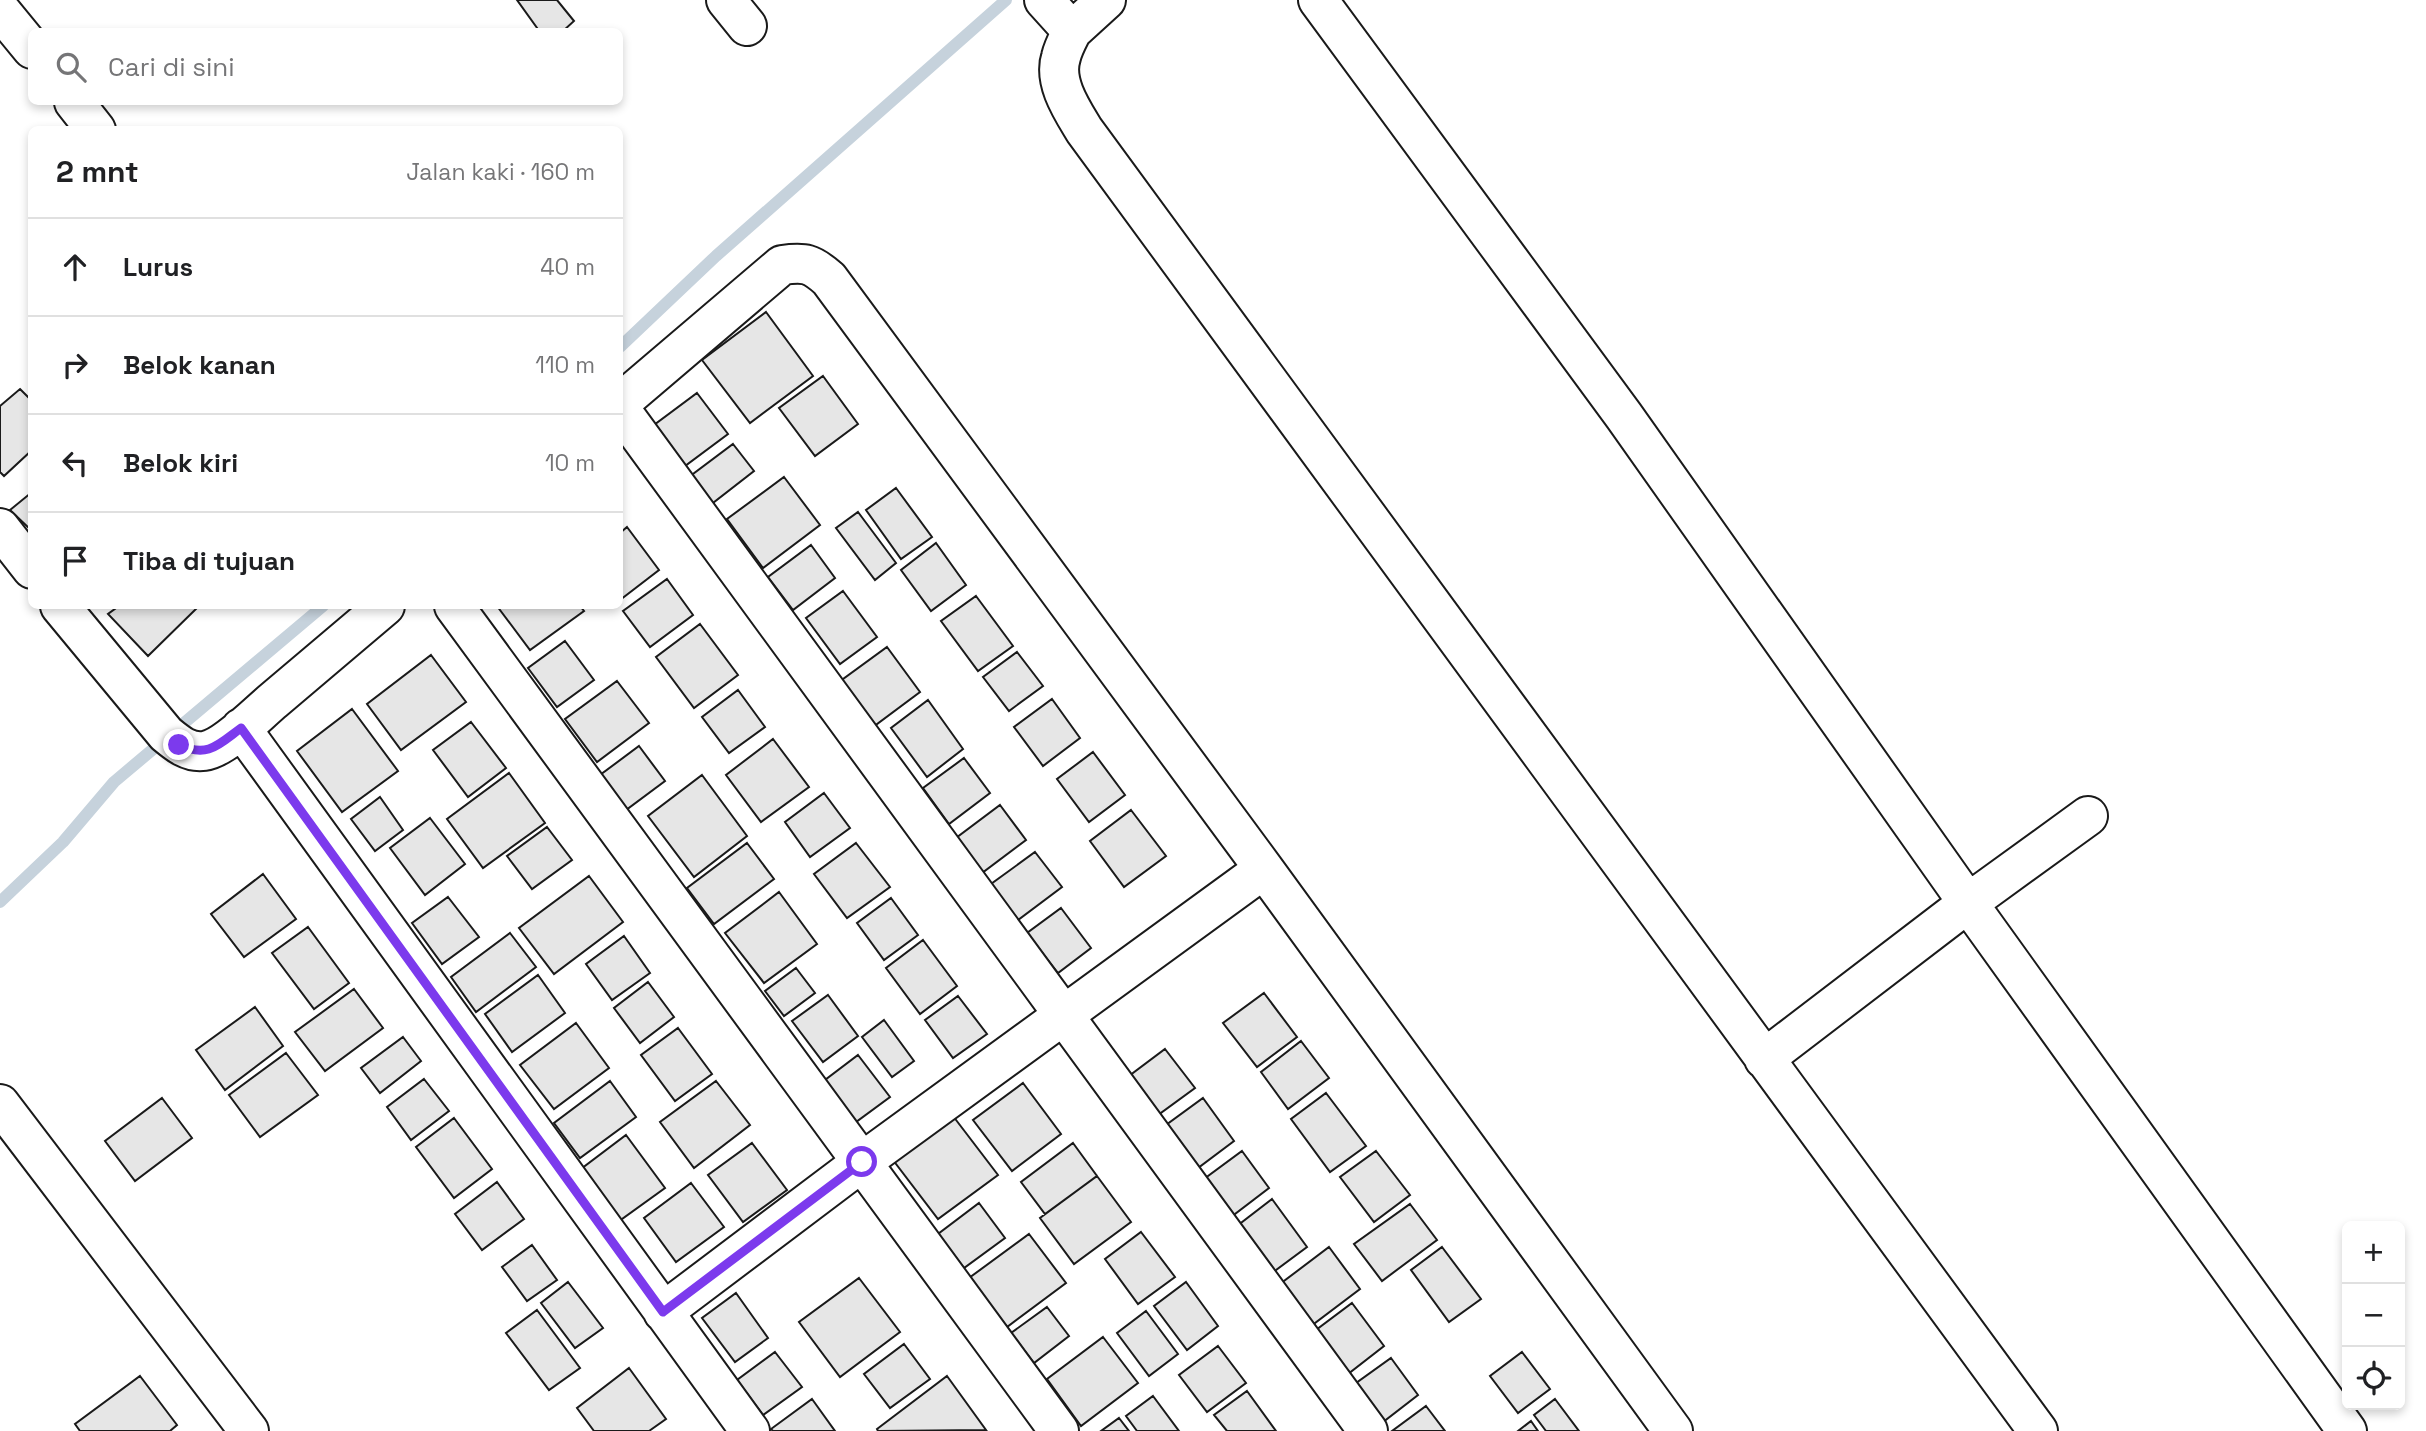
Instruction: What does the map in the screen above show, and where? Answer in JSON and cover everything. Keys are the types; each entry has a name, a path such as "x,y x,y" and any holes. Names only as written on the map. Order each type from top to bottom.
{"street":[{"path":"1106,0 1055,12 1060,78 1066,99 1084,130 2038,1431"},
{"path":"1318,0 1624,416 1968,903 2347,1431"},
{"path":"0,10 28,44"},
{"path":"76,105 93,126"},
{"path":"623,400 782,265 800,262 814,266 841,293 1673,1431"},
{"path":"623,413 1368,1431"},
{"path":"0,528 28,564"},
{"path":"62,609 166,734 192,751 206,751 215,747 241,728 381,609"},
{"path":"456,609 1059,1431"},
{"path":"241,728 750,1431"},
{"path":"1764,1059 1968,903 2088,816"},
{"path":"663,1312 862,1162 1264,869"},
{"path":"0,1104 249,1431"}],"building":[{"path":"517,0 557,0 574,21 566,28 537,28"},
{"path":"766,312 813,376 750,423 702,360"},
{"path":"823,376 858,424 815,456 779,408"},
{"path":"20,389 28,397 28,454 4,476 0,472 0,406"},
{"path":"697,393 728,434 685,466 654,425"},
{"path":"733,444 754,471 709,506 689,477"},
{"path":"784,477 820,525 763,568 727,519"},
{"path":"896,488 932,537 901,559 866,510"},
{"path":"28,495 28,527 10,510"},
{"path":"858,512 896,563 875,580 836,528"},
{"path":"627,527 659,570 623,598 623,530"},
{"path":"936,543 966,585 931,611 901,570"},
{"path":"811,545 835,578 793,610 768,577"},
{"path":"667,579 693,615 650,647 623,611"},
{"path":"843,591 877,637 840,664 806,618"},
{"path":"976,596 1013,646 978,671 941,621"},
{"path":"115,609 196,609 148,656 108,614"},
{"path":"499,609 584,611 530,650"},
{"path":"700,624 738,675 694,708 656,657"},
{"path":"565,641 594,680 557,707 528,668"},
{"path":"887,647 920,692 873,727 839,682"},
{"path":"1017,652 1043,686 1009,711 983,677"},
{"path":"431,655 466,702 401,750 367,704"},
{"path":"617,681 649,723 597,762 565,719"},
{"path":"738,690 765,727 729,753 702,717"},
{"path":"1052,699 1080,738 1043,766 1014,727"},
{"path":"928,700 963,749 927,777 891,728"},
{"path":"352,709 398,771 342,812 297,751"},
{"path":"471,722 506,768 468,797 433,750"},
{"path":"773,739 809,787 761,822 726,775"},
{"path":"639,746 665,781 626,810 600,775"},
{"path":"1093,752 1125,795 1089,822 1057,779"},
{"path":"964,758 990,793 949,824 923,788"},
{"path":"509,773 545,823 483,868 447,819"},
{"path":"702,775 747,836 694,877 648,816"},
{"path":"824,793 850,828 810,857 785,822"},
{"path":"380,797 403,830 375,851 351,819"},
{"path":"1000,805 1026,840 982,873 956,838"},
{"path":"1131,810 1166,856 1124,887 1090,841"},
{"path":"430,818 465,864 425,895 390,848"},
{"path":"547,827 572,860 532,889 507,856"},
{"path":"747,843 774,879 714,924 687,888"},
{"path":"856,843 890,887 847,918 814,874"},
{"path":"1035,852 1062,887 1018,920 991,884"},
{"path":"263,874 296,919 244,957 211,914"},
{"path":"589,876 623,922 554,974 519,928"},
{"path":"779,892 817,944 764,983 725,933"},
{"path":"448,897 479,937 442,964 412,923"},
{"path":"891,898 918,935 884,960 857,923"},
{"path":"1061,908 1091,948 1058,973 1027,933"},
{"path":"308,927 349,983 314,1009 272,953"},
{"path":"510,933 536,967 476,1012 451,977"},
{"path":"624,936 650,973 612,1000 586,964"},
{"path":"923,940 957,986 920,1014 886,968"},
{"path":"796,968 815,993 784,1016 765,991"},
{"path":"538,975 565,1013 512,1052 485,1014"},
{"path":"648,982 674,1017 640,1043 614,1008"},
{"path":"354,989 383,1028 325,1071 295,1032"},
{"path":"1264,993 1297,1037 1257,1067 1223,1023"},
{"path":"828,995 858,1036 823,1062 792,1021"},
{"path":"958,996 987,1034 953,1058 925,1020"},
{"path":"255,1007 283,1046 225,1090 196,1050"},
{"path":"884,1020 914,1061 892,1077 862,1037"},
{"path":"576,1023 609,1068 554,1109 520,1065"},
{"path":"678,1028 712,1074 675,1101 641,1055"},
{"path":"403,1037 421,1061 380,1093 361,1068"},
{"path":"1301,1041 1329,1078 1288,1109 1261,1072"},
{"path":"1165,1049 1195,1088 1158,1115 1129,1076"},
{"path":"286,1053 318,1095 260,1137 229,1095"},
{"path":"858,1055 890,1097 856,1122 825,1080"},
{"path":"424,1079 449,1111 411,1140 387,1107"},
{"path":"610,1081 636,1117 580,1158 554,1123"},
{"path":"716,1081 750,1125 694,1168 660,1122"},
{"path":"1023,1083 1061,1134 1012,1171 973,1120"},
{"path":"1326,1093 1366,1146 1330,1172 1291,1119"},
{"path":"162,1098 192,1138 135,1181 105,1141"},
{"path":"1203,1098 1234,1141 1198,1168 1166,1125"},
{"path":"953,1116 998,1175 938,1219 893,1160"},
{"path":"454,1118 492,1169 454,1198 416,1147"},
{"path":"626,1135 665,1188 615,1224 577,1172"},
{"path":"752,1143 787,1190 743,1222 708,1175"},
{"path":"1073,1143 1097,1176 1045,1214 1021,1182"},
{"path":"1242,1151 1269,1188 1231,1217 1204,1179"},
{"path":"1376,1151 1410,1195 1374,1222 1340,1177"},
{"path":"1097,1176 1131,1222 1074,1264 1040,1218"},
{"path":"497,1182 524,1219 482,1250 455,1214"},
{"path":"691,1183 724,1227 676,1262 644,1218"},
{"path":"1272,1199 1307,1247 1272,1273 1237,1226"},
{"path":"979,1203 1005,1238 964,1268 938,1234"},
{"path":"1410,1204 1437,1240 1382,1281 1354,1244"},
{"path":"1141,1232 1175,1277 1138,1304 1105,1259"},
{"path":"1029,1234 1066,1283 1007,1327 969,1278"},
{"path":"532,1245 557,1280 527,1301 502,1267"},
{"path":"1329,1247 1360,1289 1311,1326 1280,1284"},
{"path":"1442,1247 1481,1299 1449,1322 1411,1270"},
{"path":"859,1278 900,1332 840,1377 799,1322"},
{"path":"568,1282 603,1328 575,1348 541,1303"},
{"path":"1186,1282 1218,1326 1187,1350 1154,1306"},
{"path":"736,1293 768,1338 735,1362 702,1318"},
{"path":"1352,1303 1384,1346 1348,1374 1316,1330"},
{"path":"1047,1307 1069,1336 1034,1363 1011,1333"},
{"path":"537,1310 580,1368 549,1390 506,1333"},
{"path":"1146,1311 1178,1354 1149,1376 1117,1333"},
{"path":"1103,1337 1138,1383 1081,1426 1047,1379"},
{"path":"904,1344 930,1379 890,1408 864,1374"},
{"path":"1218,1346 1246,1383 1207,1412 1179,1375"},
{"path":"775,1352 802,1387 763,1415 737,1380"},
{"path":"1522,1352 1550,1389 1518,1413 1490,1376"},
{"path":"1391,1358 1418,1395 1374,1429 1345,1391"},
{"path":"629,1368 666,1419 649,1431 594,1431 577,1408"},
{"path":"140,1376 177,1425 170,1431 80,1431 75,1424"},
{"path":"947,1376 986,1430 878,1431 877,1429"},
{"path":"1247,1391 1276,1431 1227,1431 1214,1415"},
{"path":"1153,1396 1179,1431 1137,1431 1126,1416"},
{"path":"812,1399 835,1431 771,1429"},
{"path":"1555,1399 1579,1431 1546,1431 1534,1415"},
{"path":"1426,1406 1445,1431 1392,1431"},
{"path":"1119,1418 1129,1431 1101,1431"},
{"path":"1531,1421 1538,1431 1518,1431"}],"waterway":[{"path":"623,344 716,256 1006,0"},
{"path":"0,902 63,842 114,782 319,609"}],"route":[{"path":"179,745 192,751 206,751 241,728 663,1312 862,1162"}]}
